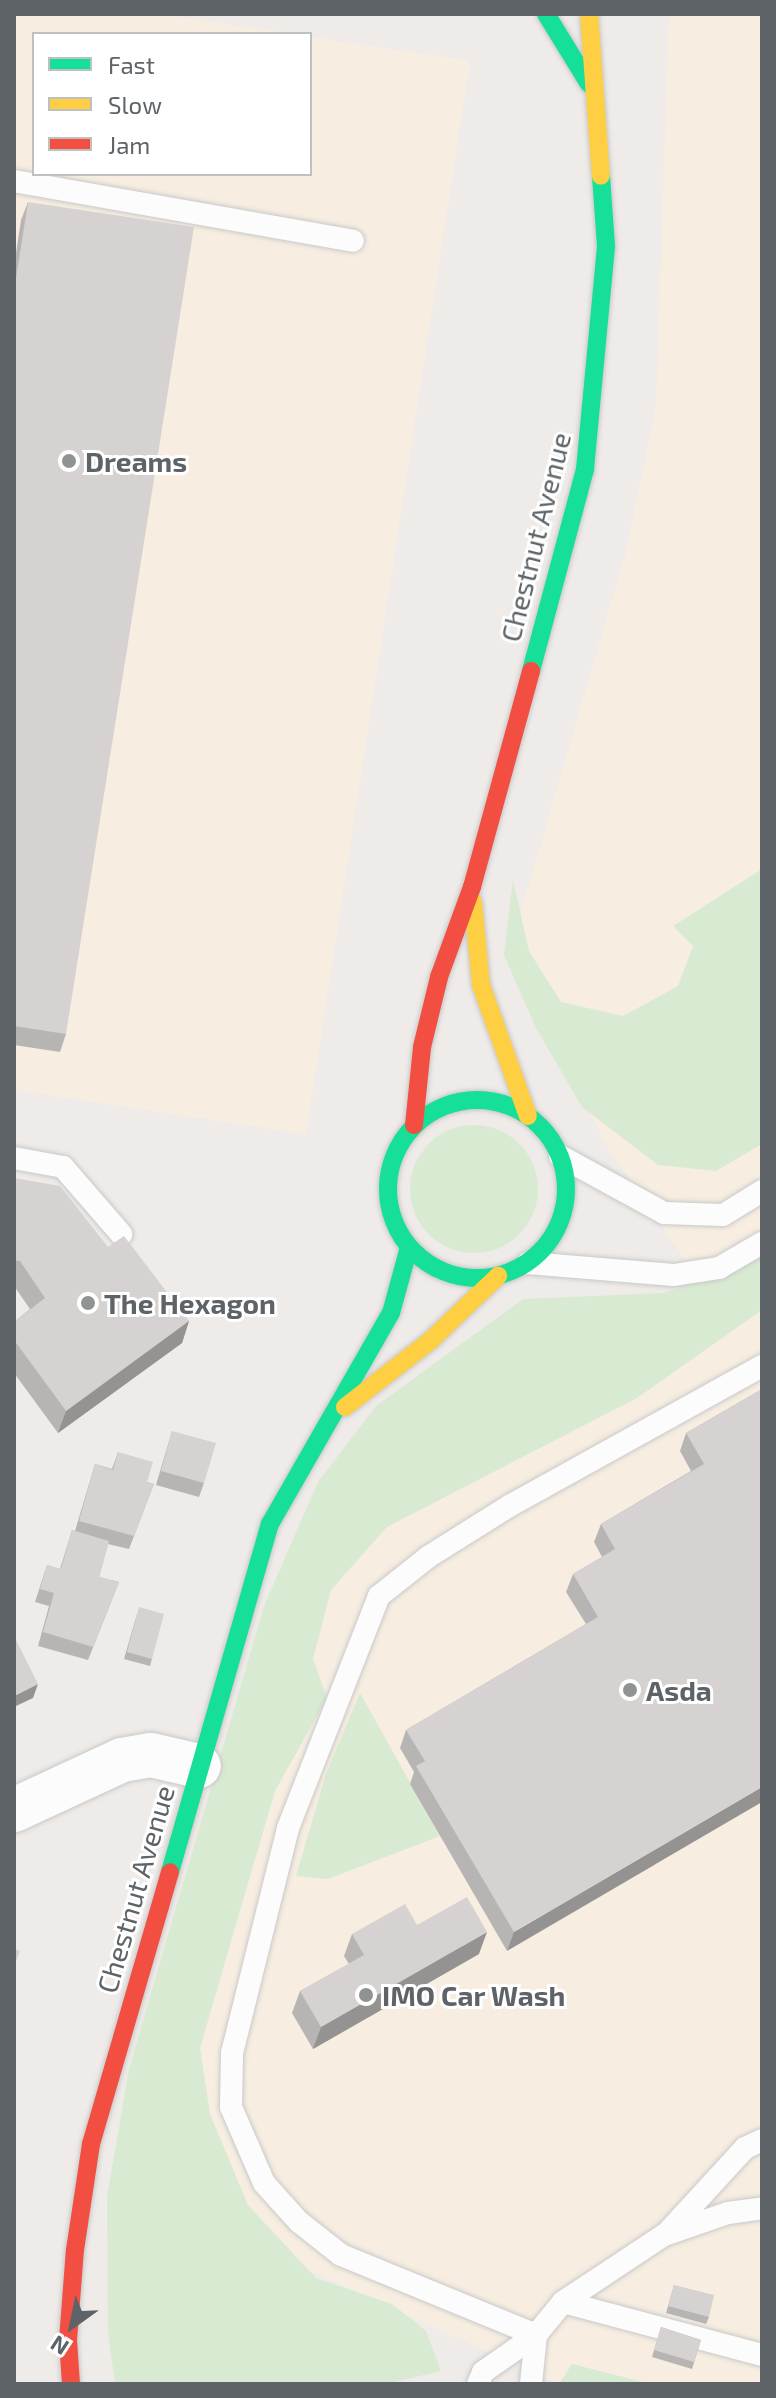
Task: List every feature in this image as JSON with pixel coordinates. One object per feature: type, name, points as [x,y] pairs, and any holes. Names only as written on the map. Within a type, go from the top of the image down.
[{"type":"street","name":"Chestnut Avenue","points":[[546,14],[596,97]]},
{"type":"street","name":"Chestnut Avenue","points":[[414,1125],[432,1005],[472,887],[585,469],[606,246],[589,14]]},
{"type":"street","name":"Chestnut Avenue","points":[[472,887],[481,985],[528,1116]]},
{"type":"street","points":[[470,1100],[500,1103],[528,1116],[560,1156],[566,1186],[563,1216],[549,1242],[528,1263],[498,1276],[450,1274],[409,1247],[394,1225],[388,1199],[389,1172],[414,1125],[439,1108],[470,1100]]},
{"type":"street","name":"Chestnut Avenue","points":[[71,2384],[68,2340],[75,2250],[91,2144],[270,1524],[322,1426],[391,1313],[409,1247]]},
{"type":"street","name":"Chestnut Avenue","points":[[322,1426],[431,1340],[498,1276]]},
{"type":"street","points":[[14,1810],[122,1760],[151,1755],[199,1766]]},
{"type":"lane","points":[[14,181],[353,241]]},
{"type":"lane","points":[[560,1156],[664,1213],[723,1215],[762,1191]]},
{"type":"lane","points":[[14,1158],[63,1167],[121,1234]]},
{"type":"lane","points":[[528,1263],[674,1275],[719,1268],[762,1243]]},
{"type":"lane","points":[[536,2335],[341,2255],[299,2222],[264,2183],[231,2107],[232,2053],[288,1828],[379,1596],[428,1557],[511,1505],[762,1366]]},
{"type":"lane","points":[[478,2384],[483,2372],[536,2335],[563,2302],[664,2235],[745,2148],[762,2140]]},
{"type":"lane","points":[[664,2235],[728,2213],[762,2208]]},
{"type":"lane","points":[[563,2302],[762,2355]]},
{"type":"lane","points":[[531,2384],[536,2335]]},
{"type":"shaded area","points":[[14,14],[161,14],[278,32],[32,32],[32,176],[312,176],[312,37],[470,61],[306,1134],[14,1090]]},
{"type":"shaded area","points":[[669,14],[762,14],[762,1273],[714,1302],[608,1148],[508,957],[626,552],[656,407]]},
{"type":"shaded area","points":[[762,1295],[762,2384],[559,2384],[174,2209],[175,2099],[318,1591],[401,1504]]},
{"type":"green space","points":[[762,869],[762,1144],[716,1171],[658,1165],[582,1107],[536,1028],[504,955],[513,880],[529,951],[561,1002],[623,1016],[678,986],[693,946],[673,926]]},
{"type":"green space","points":[[474,1125],[499,1129],[520,1143],[534,1164],[538,1189],[534,1214],[520,1235],[499,1249],[474,1253],[449,1249],[428,1235],[414,1214],[410,1189],[414,1164],[428,1143],[449,1129]]},
{"type":"green space","points":[[762,1257],[762,1310],[637,1398],[387,1527],[331,1590],[313,1659],[327,1698],[275,1791],[200,2048],[210,2114],[248,2205],[316,2278],[392,2304],[426,2331],[441,2371],[385,2384],[115,2384],[108,2333],[107,2197],[129,2069],[264,1606],[318,1482],[376,1406],[523,1299],[664,1293]]},
{"type":"green space","points":[[360,1693],[440,1836],[328,1879],[296,1876],[326,1774]]},
{"type":"green space","points":[[572,2364],[651,2384],[559,2384]]},
{"type":"building","points":[[28,202],[194,227],[66,1034],[14,1026],[14,291]]},
{"type":"building","name":"The Hexagon","points":[[14,1178],[60,1186],[108,1247],[124,1236],[189,1321],[66,1411],[14,1340],[14,1322],[45,1298],[20,1261],[14,1260]]},
{"type":"building","name":"Asda","points":[[762,1389],[762,1787],[514,1932],[416,1766],[425,1761],[406,1730],[598,1617],[573,1574],[615,1549],[601,1524],[704,1464],[686,1433]]},
{"type":"building","points":[[172,1431],[216,1443],[204,1483],[161,1471]]},
{"type":"building","points":[[118,1452],[153,1462],[147,1482],[154,1484],[134,1536],[79,1521],[95,1464],[113,1470]]},
{"type":"building","points":[[72,1530],[109,1541],[99,1577],[119,1582],[93,1647],[43,1632],[54,1593],[40,1589],[47,1565],[61,1569]]},
{"type":"building","points":[[139,1607],[164,1614],[152,1659],[127,1652]]},
{"type":"building","points":[[14,1636],[38,1684],[14,1696]]},
{"type":"building","name":"IMO Car Wash","points":[[467,1897],[487,1932],[321,2027],[300,1991],[364,1955],[352,1934],[405,1904],[417,1925]]},
{"type":"building","points":[[14,1949],[20,1951],[14,1967]]},
{"type":"building","points":[[674,2285],[714,2295],[709,2317],[668,2306]]},
{"type":"building","points":[[661,2327],[701,2340],[694,2362],[654,2350]]},
{"type":"traffic: fast","points":[[546,14],[589,84]]},
{"type":"traffic: fast","points":[[531,671],[585,469],[606,246],[601,176]]},
{"type":"traffic: fast","points":[[477,1100],[511,1107],[540,1126],[559,1155],[566,1189],[559,1223],[540,1252],[511,1271],[477,1278],[443,1271],[414,1252],[395,1223],[388,1189],[395,1155],[414,1126],[443,1107],[477,1100]]},
{"type":"traffic: fast","points":[[170,1872],[270,1524],[391,1313],[409,1247]]},
{"type":"traffic: slow","points":[[589,14],[601,176]]},
{"type":"traffic: slow","points":[[473,902],[481,985],[528,1116]]},
{"type":"traffic: slow","points":[[345,1407],[431,1340],[498,1276]]},
{"type":"traffic: jam","points":[[414,1125],[422,1047],[439,977],[472,887],[531,671]]},
{"type":"traffic: jam","points":[[71,2384],[68,2340],[75,2250],[91,2144],[170,1872]]},
{"type":"place","name":"Dreams","points":[[69,461]]},
{"type":"place","name":"The Hexagon","points":[[88,1303]]},
{"type":"place","name":"Asda","points":[[630,1690]]},
{"type":"place","name":"IMO Car Wash","points":[[366,1995]]}]
